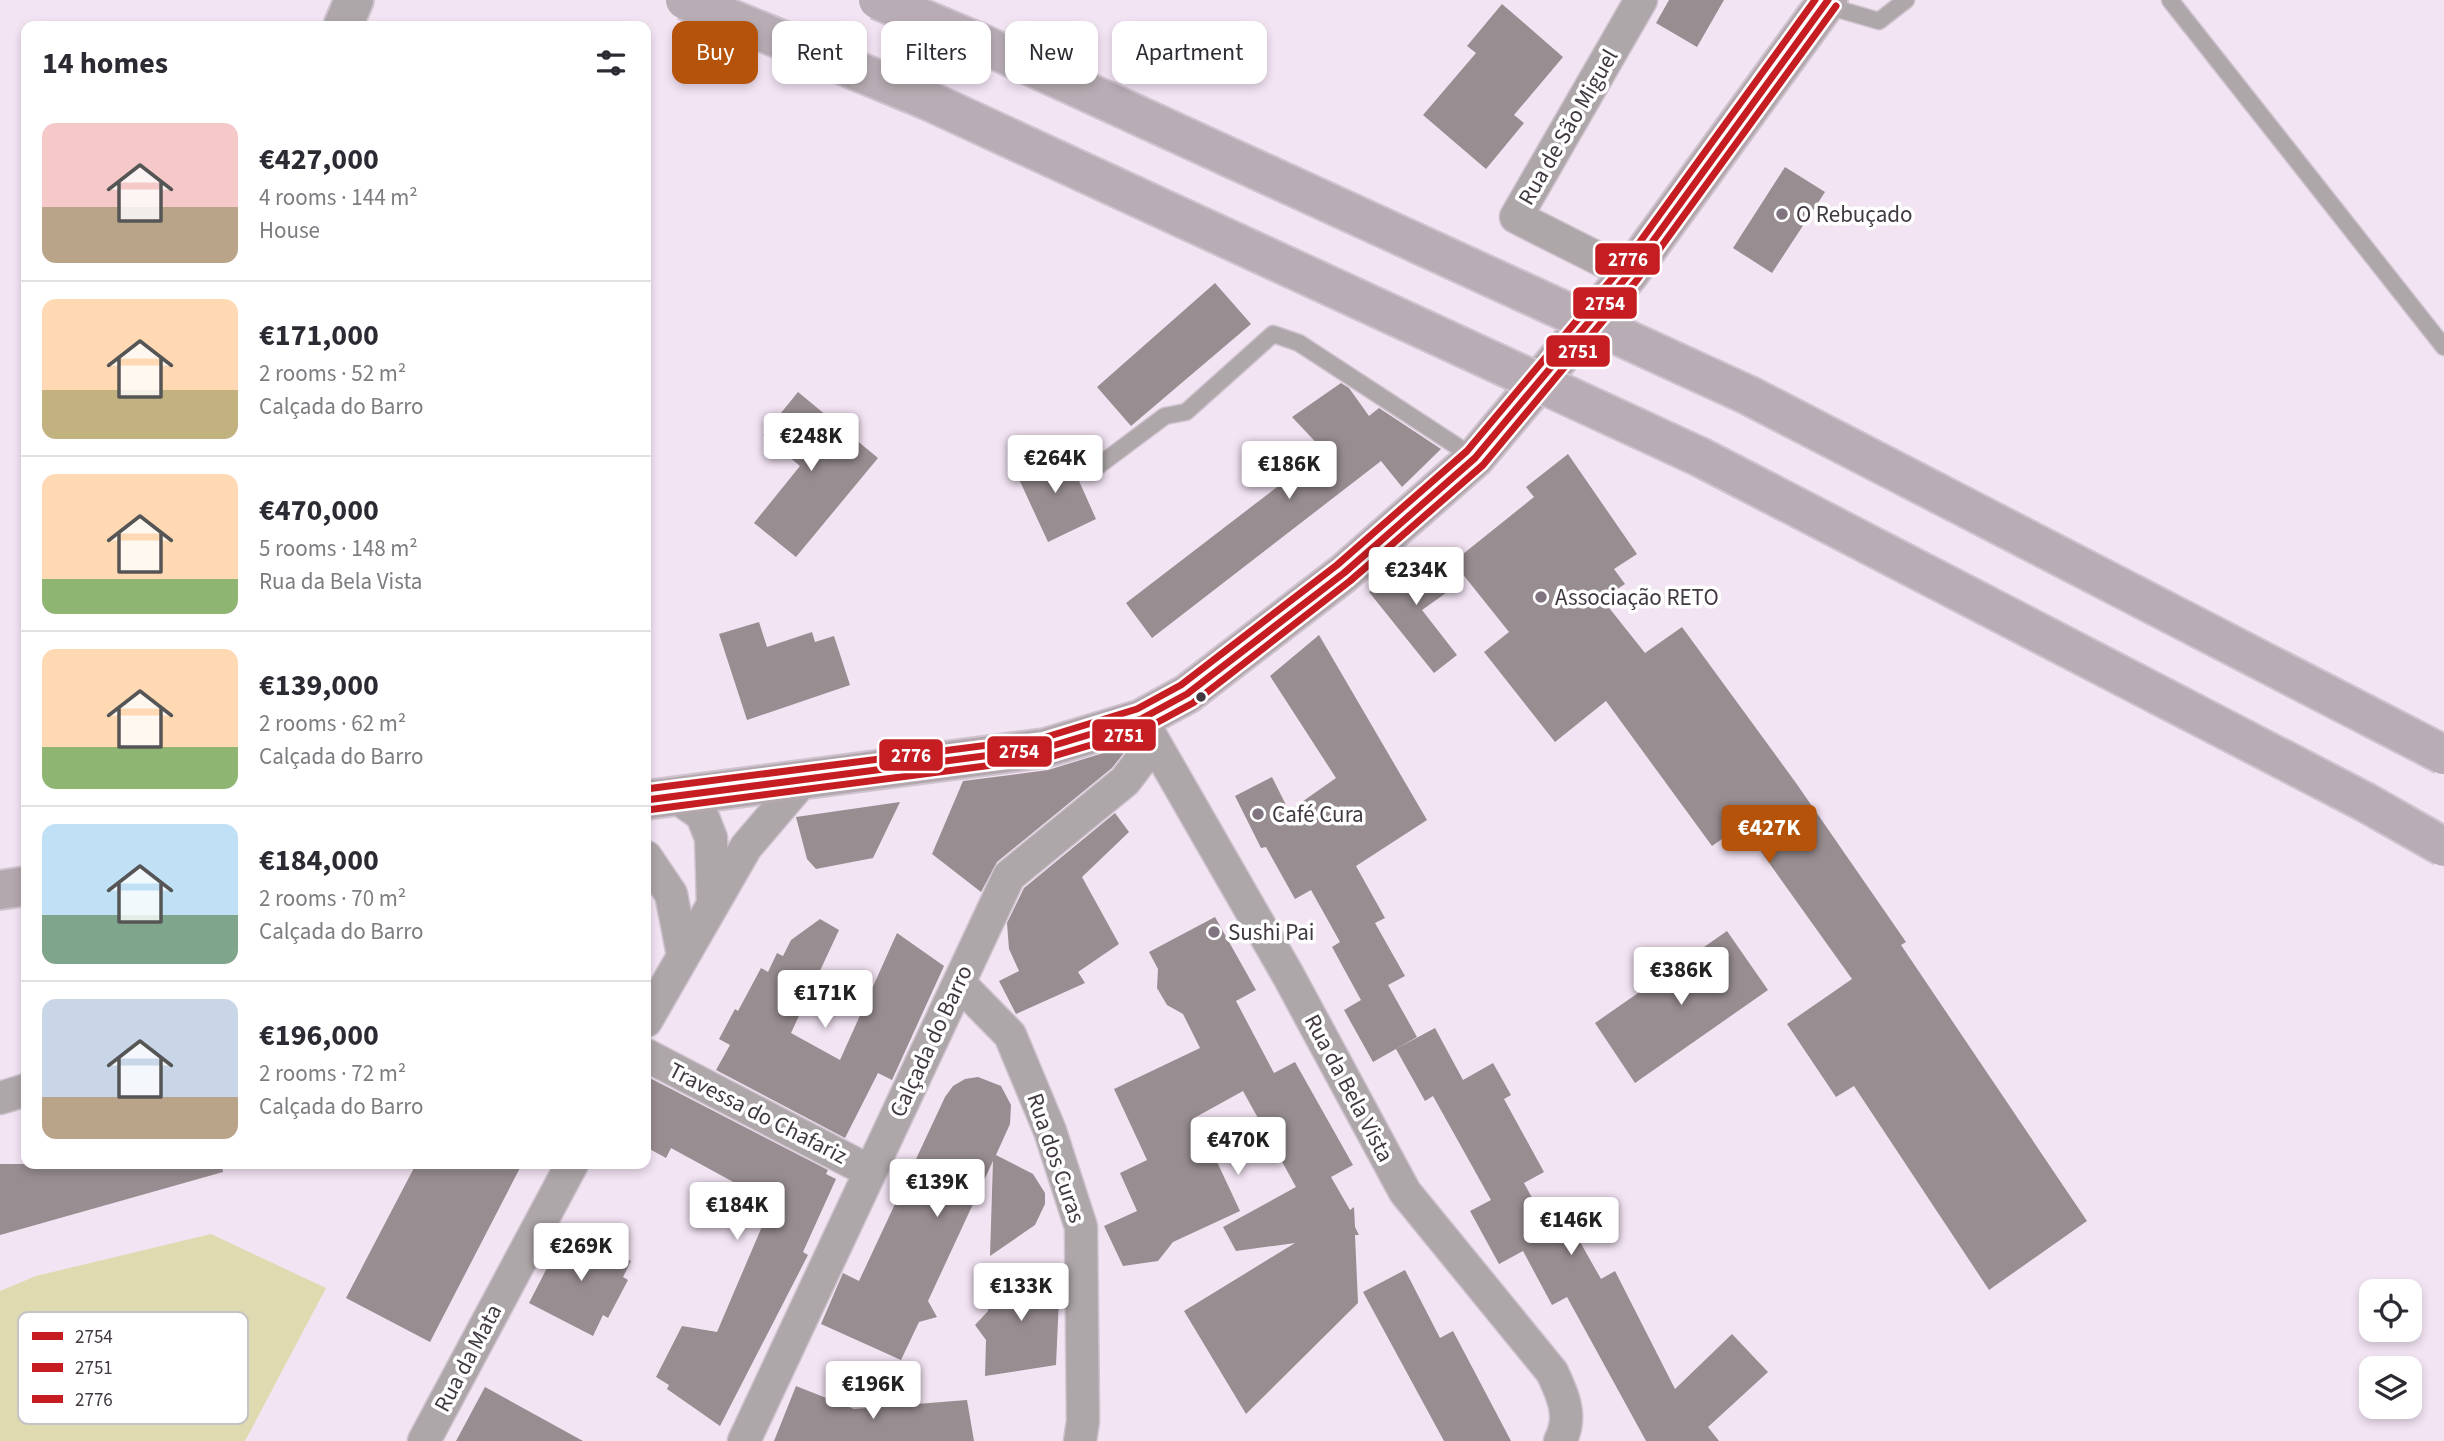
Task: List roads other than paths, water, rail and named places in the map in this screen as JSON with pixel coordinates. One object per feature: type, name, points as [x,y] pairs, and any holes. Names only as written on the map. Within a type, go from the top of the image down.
[{"type":"highway","points":[[685,0],[927,100],[1700,457],[2353,795],[2444,847]]},
{"type":"highway","points":[[878,0],[978,42],[1750,396],[2444,755]]},
{"type":"main road","points":[[661,798],[1045,748],[1141,719],[1187,694],[1344,573],[1475,458],[1566,346],[1629,274],[1826,3]]},
{"type":"main road","points":[[0,890],[21,887]]},
{"type":"street","points":[[345,21],[354,0]]},
{"type":"street","name":"Rua de São Miguel","points":[[1629,274],[1516,217],[1641,0]]},
{"type":"street","name":"Calçada do Barro","points":[[744,1441],[1009,876],[1125,781],[1141,760],[1141,719]]},
{"type":"street","name":"Rua da Bela Vista","points":[[1141,719],[1287,975],[1405,1192],[1552,1372],[1565,1398],[1567,1428],[1560,1441]]},
{"type":"street","points":[[651,1012],[746,848],[804,779]]},
{"type":"street","points":[[661,798],[702,815],[711,838],[713,904]]},
{"type":"street","points":[[651,864],[671,894],[683,955]]},
{"type":"street","name":"Rua dos Curas","points":[[960,984],[1010,1035],[1051,1131],[1081,1227],[1083,1420],[1080,1441]]},
{"type":"street","name":"Travessa do Chafariz","points":[[651,1058],[869,1171]]},
{"type":"street","points":[[0,1098],[21,1092]]},
{"type":"street","name":"Rua da Mata","points":[[424,1441],[569,1169]]},
{"type":"lane","points":[[1826,3],[1879,21],[1906,0]]},
{"type":"lane","points":[[2170,0],[2444,347]]},
{"type":"lane","points":[[1094,469],[1165,416],[1186,412],[1273,334],[1299,343],[1475,458]]},
{"type":"place","name":"O Rebuçado","points":[[1782,214]]},
{"type":"place","name":"Associação RETO","points":[[1541,597]]},
{"type":"place","name":"Café Cura","points":[[1258,814]]},
{"type":"place","name":"Sushi Pai","points":[[1214,932]]}]
